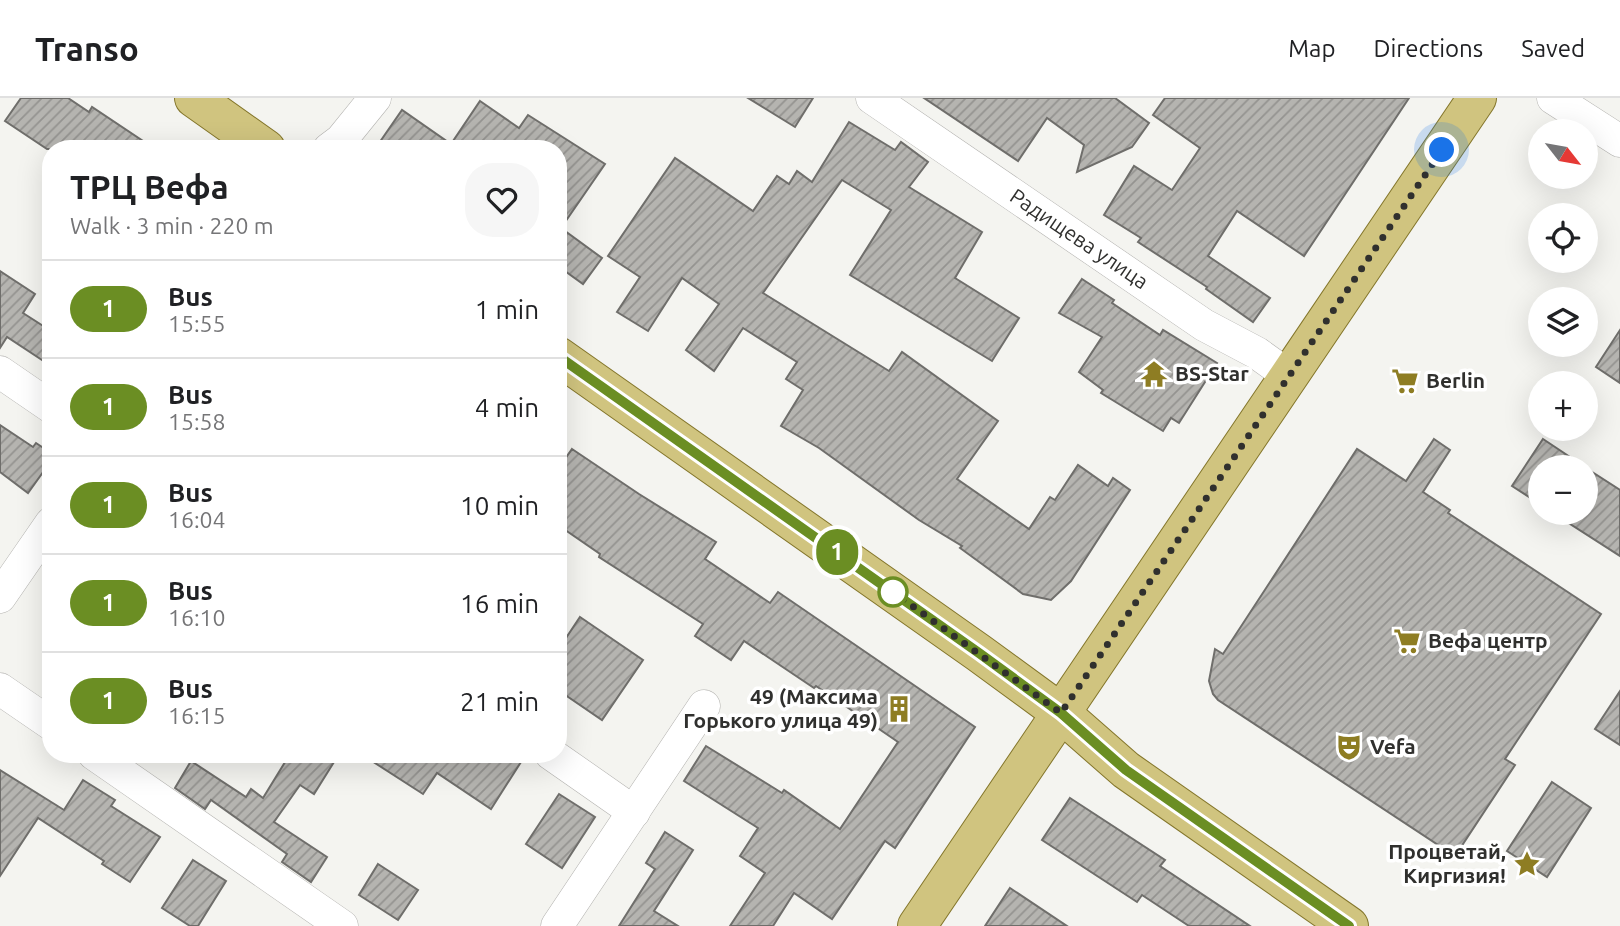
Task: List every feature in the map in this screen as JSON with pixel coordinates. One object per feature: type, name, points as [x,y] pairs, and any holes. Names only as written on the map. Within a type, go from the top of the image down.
[{"type":"main road","points":[[194,98],[252,140]]},
{"type":"main road","points":[[917,926],[1477,98]]},
{"type":"main road","points":[[567,362],[979,653],[1061,713],[1126,770],[1349,926]]},
{"type":"street","points":[[341,140],[375,98]]},
{"type":"street","name":"Радищева улица","points":[[872,98],[1204,325],[1257,353],[1289,376]]},
{"type":"street","points":[[1553,98],[1620,141]]},
{"type":"street","points":[[0,372],[42,401]]},
{"type":"street","points":[[0,597],[42,536]]},
{"type":"street","points":[[0,689],[42,718]]},
{"type":"street","points":[[557,926],[704,706]]},
{"type":"street","points":[[107,763],[342,926]]},
{"type":"street","points":[[564,763],[634,812]]},
{"type":"building","points":[[21,98],[68,98],[89,112],[92,107],[142,140],[42,140],[42,146],[5,121]]},
{"type":"building","points":[[748,98],[813,98],[795,127]]},
{"type":"building","points":[[924,98],[1115,98],[1149,123],[1132,147],[1077,172],[1084,145],[1047,118],[1018,161]]},
{"type":"building","points":[[1165,98],[1409,98],[1304,256],[1237,211],[1208,256],[1270,298],[1253,322],[1206,289],[1207,287],[1138,242],[1141,238],[1104,215],[1134,166],[1172,190],[1200,148],[1153,115]]},
{"type":"building","points":[[480,101],[519,128],[528,115],[605,164],[567,219],[567,140],[454,140]]},
{"type":"building","points":[[402,110],[445,140],[381,140]]},
{"type":"building","points":[[849,122],[895,150],[901,142],[928,162],[909,187],[982,232],[955,278],[1019,318],[992,361],[850,275],[891,210],[842,180],[763,293],[889,371],[902,352],[998,421],[957,479],[1029,529],[1050,497],[1055,500],[1078,465],[1108,486],[1113,478],[1130,490],[1071,581],[1051,600],[1023,594],[960,548],[962,546],[919,520],[819,448],[781,426],[803,390],[786,379],[797,362],[743,328],[714,371],[686,350],[719,304],[682,278],[648,331],[617,312],[640,277],[608,256],[675,158],[753,211],[777,176],[789,184],[797,171],[812,182]]},
{"type":"building","points":[[567,232],[602,258],[583,284],[567,272]]},
{"type":"building","points":[[0,271],[35,294],[23,313],[42,325],[42,360],[7,337],[0,348]]},
{"type":"building","points":[[1082,279],[1160,335],[1163,330],[1217,363],[1179,423],[1171,418],[1163,431],[1101,393],[1103,390],[1079,372],[1102,337],[1059,313]]},
{"type":"building","points":[[1620,330],[1620,383],[1596,367]]},
{"type":"building","points":[[0,425],[33,447],[36,443],[42,447],[42,474],[28,493],[0,472]]},
{"type":"building","name":"Вефа центр","points":[[1434,439],[1450,450],[1423,492],[1450,510],[1448,513],[1601,614],[1505,759],[1515,765],[1455,856],[1218,700],[1209,681],[1215,649],[1223,654],[1357,449],[1406,481]]},
{"type":"building","points":[[1542,441],[1546,441],[1567,455],[1532,455]]},
{"type":"building","points":[[572,449],[716,542],[705,559],[770,603],[778,592],[975,727],[895,848],[885,841],[832,919],[794,893],[773,926],[730,926],[765,873],[740,856],[758,828],[684,781],[706,746],[782,793],[784,790],[840,829],[898,742],[744,641],[731,660],[695,636],[703,624],[599,557],[600,554],[567,531],[567,456]]},
{"type":"building","points":[[1528,462],[1528,496],[1512,486]]},
{"type":"building","points":[[1598,476],[1620,490],[1620,556],[1572,525],[1598,525]]},
{"type":"building","points":[[580,617],[643,660],[602,720],[567,696],[567,636]]},
{"type":"building","points":[[1620,691],[1620,745],[1595,729]]},
{"type":"building","points":[[190,763],[194,763],[246,797],[251,789],[263,798],[284,763],[333,763],[314,794],[300,785],[274,822],[327,857],[311,882],[282,862],[287,854],[211,800],[205,809],[175,788]]},
{"type":"building","points":[[375,763],[520,763],[491,809],[437,773],[423,794]]},
{"type":"building","points":[[0,770],[64,810],[83,780],[115,800],[111,806],[160,837],[130,882],[102,864],[104,861],[38,818],[0,876]]},
{"type":"building","points":[[1552,782],[1591,808],[1547,877],[1507,851]]},
{"type":"building","points":[[559,794],[595,817],[562,868],[526,844]]},
{"type":"building","points":[[1070,798],[1165,860],[1160,866],[1250,926],[1189,926],[1142,895],[1137,902],[1042,840]]},
{"type":"building","points":[[665,832],[693,850],[654,911],[678,926],[619,926],[655,869],[646,863]]},
{"type":"building","points":[[193,860],[226,881],[198,926],[190,926],[162,908]]},
{"type":"building","points":[[378,864],[418,890],[398,920],[359,895]]},
{"type":"building","points":[[1010,888],[1067,926],[985,926]]},
{"type":"bus line","name":"1","points":[[567,362],[979,653],[1061,713],[1126,770],[1349,926]]},
{"type":"place","name":"BS-Star","points":[[1154,374]]},
{"type":"place","name":"Berlin","points":[[1405,381]]},
{"type":"place","name":"Вефа центр","points":[[1407,641]]},
{"type":"place","name":"49 (Максима Горького улица 49)","points":[[899,709]]},
{"type":"place","name":"Vefa","points":[[1349,747]]},
{"type":"place","name":"Процветай, Киргизия!","points":[[1527,864]]},
{"type":"route","points":[[893,592],[1061,713],[1442,150]]}]
